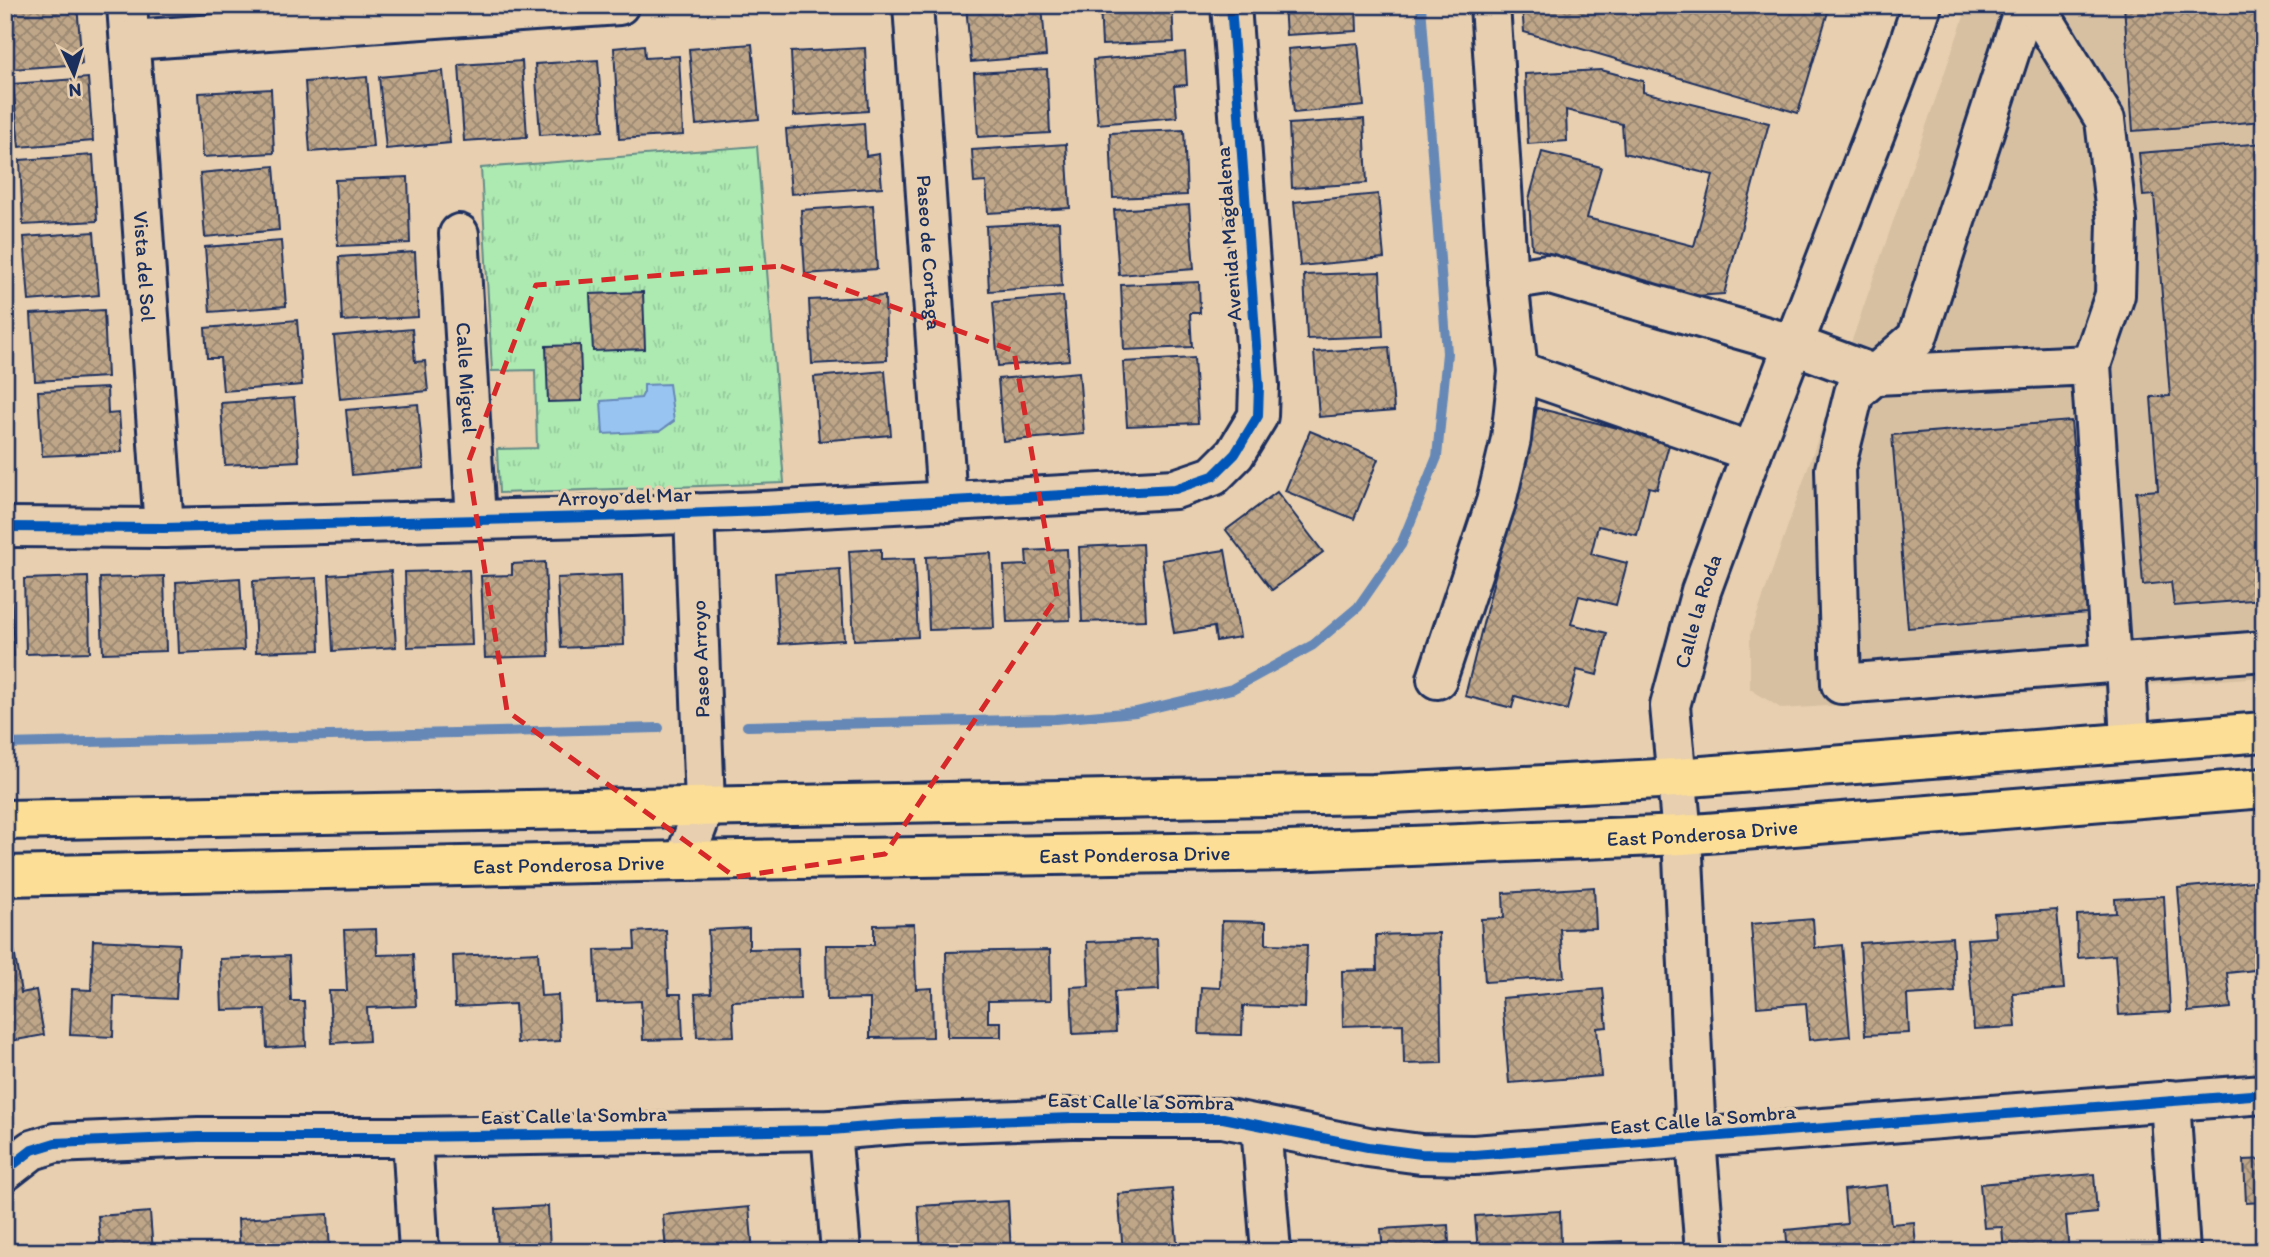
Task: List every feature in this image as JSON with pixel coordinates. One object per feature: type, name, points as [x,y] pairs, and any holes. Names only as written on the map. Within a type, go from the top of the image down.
[{"type":"main road","points":[[5,820],[1373,794],[1677,778],[2264,732]]},
{"type":"main road","name":"East Ponderosa Drive","points":[[5,876],[684,860],[1289,851],[1682,835],[2264,788]]},
{"type":"street","points":[[129,23],[619,5]]},
{"type":"street","name":"Paseo de Cortaga","points":[[913,5],[947,502]]},
{"type":"street","name":"Avenida Magdalena","points":[[1231,5],[1259,386],[1258,416],[1235,454]]},
{"type":"street","points":[[1437,679],[1496,502],[1511,439],[1518,370],[1508,280],[1490,5]]},
{"type":"street","name":"Calle la Roda","points":[[1705,1252],[1696,1139],[1682,835],[1670,706],[1701,591],[1922,5]]},
{"type":"street","points":[[2025,5],[1916,338],[1854,393],[1835,469],[1841,684],[2264,651]]},
{"type":"street","points":[[2035,5],[2105,120],[2117,222],[2115,295],[2091,365],[2118,663],[2130,742]]},
{"type":"street","name":"Vista del Sol","points":[[129,23],[164,528]]},
{"type":"street","name":"Calle Miguel","points":[[459,234],[476,520]]},
{"type":"street","points":[[1508,280],[1547,274],[1795,345],[1876,375],[2091,365]]},
{"type":"street","points":[[1518,370],[1752,452]]},
{"type":"street","name":"Arroyo del Mar","points":[[5,527],[164,528],[694,513],[1175,489],[1213,476],[1235,454]]},
{"type":"street","name":"Paseo Arroyo","points":[[694,513],[705,805]]},
{"type":"street","points":[[684,860],[705,805]]},
{"type":"street","name":"East Calle la Sombra","points":[[5,1171],[32,1150],[55,1143],[198,1136],[412,1137],[831,1130],[905,1124],[1072,1118],[1223,1118],[1368,1147],[1421,1154],[1474,1155],[2264,1094]]},
{"type":"street","points":[[2170,1100],[2180,1252]]},
{"type":"street","points":[[1261,1125],[1271,1252]]},
{"type":"street","points":[[831,1130],[841,1252]]},
{"type":"street","points":[[412,1137],[419,1252]]},
{"type":"highlighted area","points":[[781,266],[1014,351],[1057,597],[885,854],[735,877],[507,711],[468,463],[536,285]]},
{"type":"shaded area","points":[[1968,5],[2264,5],[2264,677],[1782,709],[1750,689],[1750,635]]},
{"type":"green space","points":[[757,146],[784,483],[499,493],[497,449],[537,448],[535,370],[492,371],[481,168]]},
{"type":"water","points":[[669,384],[674,421],[660,431],[603,434],[601,401],[641,398],[644,385]]},
{"type":"building","points":[[77,5],[82,64],[12,69],[7,7]]},
{"type":"building","points":[[966,5],[1042,5],[1046,56],[971,62]]},
{"type":"building","points":[[1100,5],[1172,5],[1174,42],[1102,45]]},
{"type":"building","points":[[1284,5],[1356,5],[1357,31],[1286,35]]},
{"type":"building","points":[[1522,5],[1830,5],[1798,113],[1524,32]]},
{"type":"building","points":[[2124,5],[2264,5],[2264,121],[2133,131]]},
{"type":"building","points":[[1358,43],[1364,106],[1294,113],[1288,49]]},
{"type":"building","points":[[752,44],[759,119],[696,125],[689,49]]},
{"type":"building","points":[[644,45],[645,58],[679,56],[683,135],[619,139],[614,48]]},
{"type":"building","points":[[865,48],[868,111],[794,116],[791,52]]},
{"type":"building","points":[[1185,52],[1187,85],[1174,86],[1177,117],[1098,124],[1093,60]]},
{"type":"building","points":[[598,60],[603,131],[540,135],[535,64]]},
{"type":"building","points":[[522,61],[527,137],[464,141],[459,65]]},
{"type":"building","points":[[1047,69],[1050,133],[978,137],[974,73]]},
{"type":"building","points":[[1601,70],[1643,81],[1643,92],[1769,123],[1724,294],[1695,296],[1532,248],[1529,199],[1542,152],[1601,167],[1587,218],[1694,246],[1713,175],[1624,153],[1622,124],[1566,110],[1567,141],[1528,144],[1525,74]]},
{"type":"building","points":[[443,71],[450,143],[386,149],[379,77]]},
{"type":"building","points":[[367,77],[373,147],[310,152],[305,82]]},
{"type":"building","points":[[88,78],[93,141],[19,147],[13,84]]},
{"type":"building","points":[[271,89],[274,153],[203,157],[199,93]]},
{"type":"building","points":[[1364,119],[1367,183],[1292,188],[1289,124]]},
{"type":"building","points":[[864,123],[866,156],[879,154],[882,187],[791,194],[786,129]]},
{"type":"building","points":[[1184,130],[1187,195],[1113,198],[1110,133]]},
{"type":"building","points":[[2264,143],[2264,599],[2174,606],[2171,582],[2143,585],[2136,492],[2158,490],[2151,397],[2170,396],[2154,195],[2143,196],[2139,153]]},
{"type":"building","points":[[1066,144],[1070,208],[988,213],[986,182],[974,183],[972,150]]},
{"type":"building","points":[[93,155],[97,221],[23,225],[20,160]]},
{"type":"building","points":[[274,166],[279,230],[205,237],[200,173]]},
{"type":"building","points":[[408,177],[410,243],[338,246],[335,180]]},
{"type":"building","points":[[1378,194],[1384,258],[1300,266],[1294,202]]},
{"type":"building","points":[[873,205],[877,269],[805,274],[801,210]]},
{"type":"building","points":[[1189,205],[1194,269],[1119,275],[1114,210]]},
{"type":"building","points":[[1059,222],[1062,286],[989,291],[986,226]]},
{"type":"building","points":[[94,232],[99,295],[29,301],[24,237]]},
{"type":"building","points":[[281,241],[286,306],[210,312],[205,247]]},
{"type":"building","points":[[415,252],[418,317],[342,321],[339,257]]},
{"type":"building","points":[[1380,272],[1383,336],[1307,339],[1304,275]]},
{"type":"building","points":[[1199,282],[1200,313],[1190,313],[1192,347],[1124,350],[1121,285]]},
{"type":"building","points":[[643,292],[645,349],[593,351],[590,294]]},
{"type":"building","points":[[885,296],[887,360],[812,364],[809,300]]},
{"type":"building","points":[[1063,296],[1069,360],[998,366],[993,302]]},
{"type":"building","points":[[104,310],[107,377],[35,381],[31,314]]},
{"type":"building","points":[[297,320],[302,385],[223,391],[220,358],[207,358],[205,328]]},
{"type":"building","points":[[412,329],[415,362],[425,361],[428,391],[340,399],[334,336]]},
{"type":"building","points":[[580,345],[582,401],[548,402],[546,346]]},
{"type":"building","points":[[1389,347],[1394,411],[1319,417],[1314,352]]},
{"type":"building","points":[[1194,358],[1198,423],[1127,426],[1123,362]]},
{"type":"building","points":[[885,371],[891,435],[819,441],[814,377]]},
{"type":"building","points":[[1079,372],[1084,434],[1003,441],[998,379]]},
{"type":"building","points":[[107,388],[108,414],[119,413],[122,452],[42,456],[38,391]]},
{"type":"building","points":[[294,398],[299,461],[225,465],[221,403]]},
{"type":"building","points":[[418,404],[424,468],[352,475],[346,410]]},
{"type":"building","points":[[1537,408],[1670,441],[1657,489],[1649,487],[1637,535],[1598,526],[1591,554],[1627,563],[1616,605],[1579,596],[1571,624],[1607,633],[1597,675],[1577,670],[1567,710],[1515,696],[1512,708],[1465,696]]},
{"type":"building","points":[[2071,421],[2087,613],[1908,628],[1892,435]]},
{"type":"building","points":[[1310,431],[1378,459],[1354,519],[1285,491]]},
{"type":"building","points":[[1277,492],[1323,552],[1272,590],[1226,530]]},
{"type":"building","points":[[1142,544],[1146,620],[1082,622],[1079,547]]},
{"type":"building","points":[[881,549],[881,560],[914,559],[918,637],[854,640],[849,551]]},
{"type":"building","points":[[1067,549],[1070,620],[1007,622],[1004,566],[1027,565],[1026,551]]},
{"type":"building","points":[[1225,550],[1240,637],[1216,641],[1214,627],[1174,633],[1162,560]]},
{"type":"building","points":[[991,553],[994,628],[929,630],[926,557]]},
{"type":"building","points":[[545,562],[549,656],[485,658],[481,576],[512,575],[512,564]]},
{"type":"building","points":[[840,569],[844,640],[779,644],[775,573]]},
{"type":"building","points":[[469,570],[472,645],[407,647],[405,572]]},
{"type":"building","points":[[391,571],[396,647],[333,651],[329,575]]},
{"type":"building","points":[[622,575],[624,645],[561,648],[557,578]]},
{"type":"building","points":[[164,576],[166,651],[103,653],[100,578]]},
{"type":"building","points":[[88,577],[90,652],[26,654],[24,579]]},
{"type":"building","points":[[240,578],[244,650],[179,653],[176,582]]},
{"type":"building","points":[[317,578],[320,650],[256,652],[253,581]]},
{"type":"building","points":[[5,585],[11,585],[14,656],[5,656]]},
{"type":"building","points":[[2264,880],[2264,969],[2227,973],[2231,1008],[2188,1012],[2178,888]]},
{"type":"building","points":[[1594,887],[1596,928],[1560,929],[1564,977],[1485,982],[1481,919],[1504,918],[1503,893]]},
{"type":"building","points":[[2164,896],[2170,1012],[2119,1015],[2115,955],[2078,958],[2077,915],[2116,913],[2115,899]]},
{"type":"building","points":[[2057,910],[2064,989],[2013,993],[2016,1027],[1974,1029],[1967,939],[1996,937],[1994,914]]},
{"type":"building","points":[[1813,919],[1815,948],[1842,945],[1850,1036],[1809,1040],[1806,1003],[1757,1007],[1751,924]]},
{"type":"building","points":[[1222,921],[1266,922],[1266,944],[1307,945],[1305,1008],[1243,1006],[1242,1035],[1199,1034],[1201,987],[1220,988]]},
{"type":"building","points":[[914,924],[916,989],[932,988],[933,1037],[870,1038],[870,999],[827,1000],[826,945],[874,945],[874,925]]},
{"type":"building","points":[[749,928],[749,949],[798,948],[800,999],[732,1001],[734,1036],[697,1037],[695,994],[711,993],[708,930]]},
{"type":"building","points":[[376,929],[377,955],[413,954],[416,1006],[367,1008],[369,1041],[332,1043],[329,991],[347,991],[344,930]]},
{"type":"building","points":[[666,930],[669,994],[681,994],[683,1039],[643,1040],[641,1001],[597,1003],[595,950],[635,949],[634,932]]},
{"type":"building","points":[[1439,933],[1442,1063],[1404,1064],[1403,1024],[1343,1026],[1342,971],[1377,970],[1376,935]]},
{"type":"building","points":[[1952,937],[1955,992],[1907,995],[1909,1033],[1865,1035],[1860,943]]},
{"type":"building","points":[[1157,939],[1159,990],[1114,992],[1116,1032],[1073,1034],[1071,987],[1089,986],[1087,942]]},
{"type":"building","points":[[93,940],[179,944],[176,999],[114,996],[113,1037],[70,1035],[72,989],[91,990]]},
{"type":"building","points":[[14,950],[21,993],[36,990],[44,1035],[5,1042],[5,952]]},
{"type":"building","points":[[1050,950],[1051,1000],[988,1001],[988,1022],[1001,1022],[1001,1037],[947,1037],[946,952]]},
{"type":"building","points":[[538,952],[541,996],[558,995],[560,1041],[517,1043],[515,1004],[455,1007],[453,956]]},
{"type":"building","points":[[289,956],[291,1001],[304,1001],[306,1046],[267,1048],[265,1009],[222,1010],[220,959]]},
{"type":"building","points":[[1603,989],[1607,1027],[1597,1028],[1601,1076],[1509,1083],[1502,998]]},
{"type":"building","points":[[2264,1159],[2264,1202],[2246,1203],[2244,1160]]},
{"type":"building","points":[[2094,1174],[2097,1213],[2066,1216],[2069,1252],[2004,1252],[2002,1227],[1984,1228],[1980,1184]]},
{"type":"building","points":[[1887,1185],[1891,1224],[1914,1222],[1916,1247],[1885,1252],[1788,1252],[1786,1230],[1847,1224],[1844,1190]]},
{"type":"building","points":[[1172,1189],[1178,1252],[1123,1252],[1118,1194]]},
{"type":"building","points":[[1008,1201],[1011,1252],[921,1252],[918,1206]]},
{"type":"building","points":[[548,1206],[550,1252],[498,1252],[496,1209]]},
{"type":"building","points":[[749,1207],[753,1252],[666,1252],[663,1215]]},
{"type":"building","points":[[1560,1211],[1561,1244],[1622,1241],[1622,1252],[1478,1252],[1475,1216]]},
{"type":"building","points":[[150,1212],[153,1252],[101,1252],[98,1216]]},
{"type":"building","points":[[328,1214],[330,1252],[240,1252],[238,1219]]},
{"type":"building","points":[[1448,1225],[1449,1242],[1433,1244],[1434,1252],[1383,1252],[1381,1229]]},
{"type":"waterway","points":[[747,726],[1055,719],[1136,712],[1232,689],[1313,645],[1358,607],[1401,545],[1437,457],[1447,353],[1421,5]]},
{"type":"waterway","points":[[5,744],[659,728]]},
{"type":"cycle path","points":[[5,527],[164,528],[763,511],[1175,489],[1213,476],[1235,454],[1258,416],[1259,386],[1231,5]]},
{"type":"cycle path","points":[[5,1171],[32,1150],[55,1143],[198,1137],[412,1137],[831,1130],[905,1124],[1072,1118],[1223,1118],[1368,1147],[1421,1154],[1474,1155],[2264,1094]]}]
